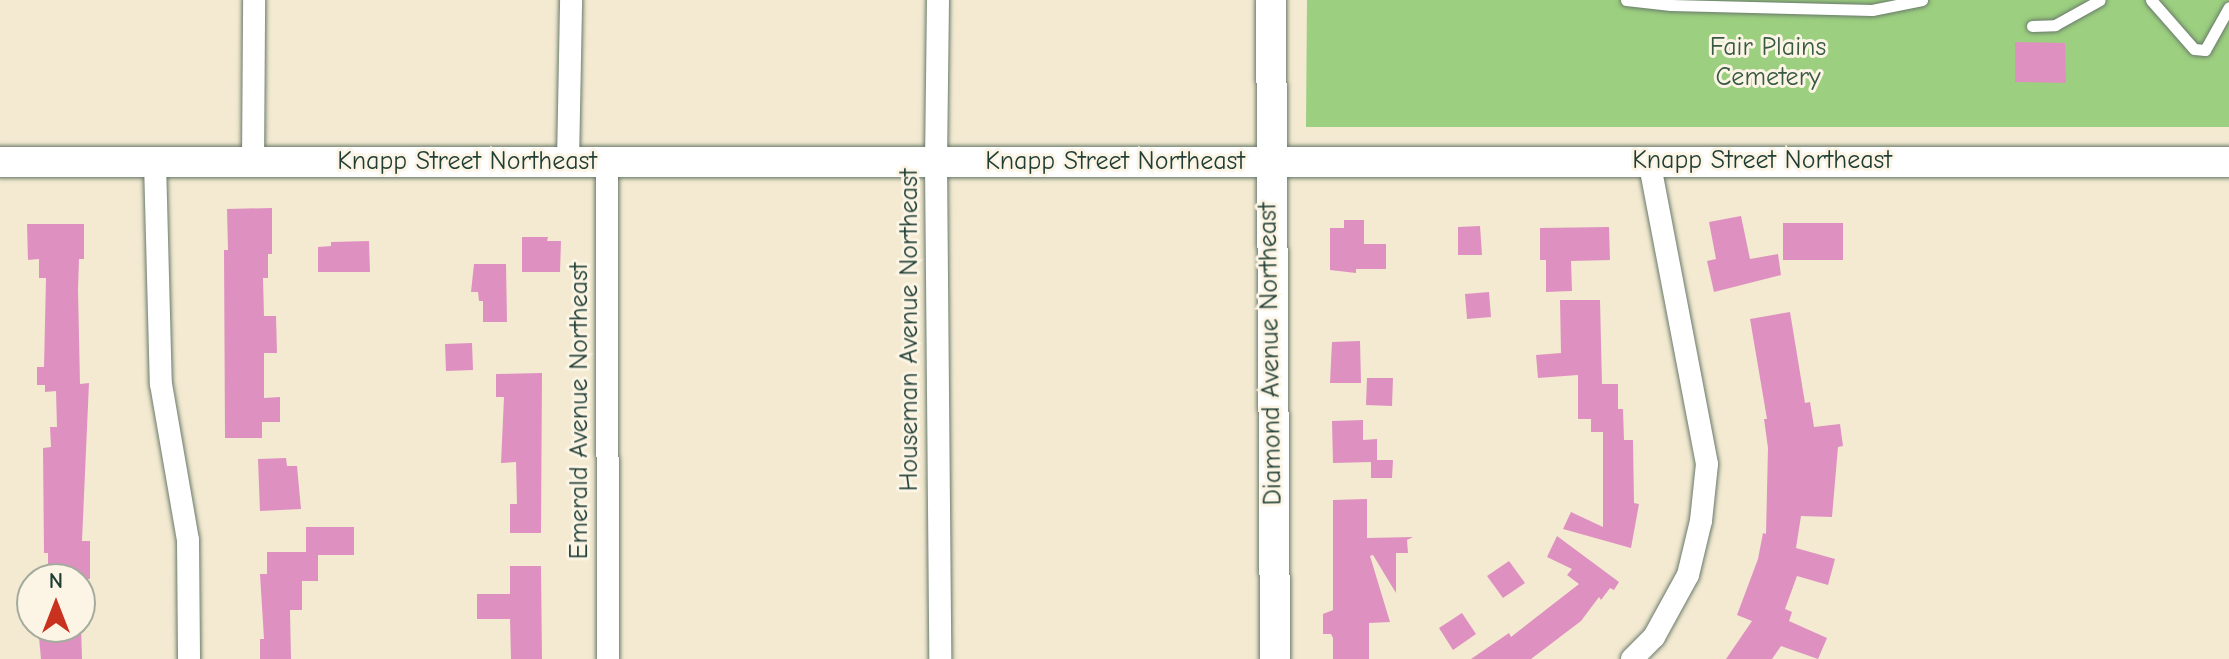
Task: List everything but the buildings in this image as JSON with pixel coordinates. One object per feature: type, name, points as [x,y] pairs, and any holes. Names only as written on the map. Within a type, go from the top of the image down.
[{"type":"main road","name":"Diamond Avenue Northeast","points":[[1271,0],[1275,659]]},
{"type":"main road","name":"Knapp Street Northeast","points":[[0,162],[2229,162]]},
{"type":"street","points":[[253,163],[254,0]]},
{"type":"street","points":[[568,162],[571,0]]},
{"type":"street","name":"Houseman Avenue Northeast","points":[[938,0],[936,163],[940,659]]},
{"type":"street","points":[[1632,659],[1654,637],[1688,575],[1701,521],[1707,464],[1649,161]]},
{"type":"street","points":[[155,162],[161,384],[188,540],[189,659]]},
{"type":"street","name":"Emerald Avenue Northeast","points":[[607,162],[608,659]]},
{"type":"lane","points":[[1626,0],[1702,7],[1872,10],[1922,0]]},
{"type":"lane","points":[[2032,26],[2055,25],[2100,0]]},
{"type":"lane","points":[[2151,0],[2194,49],[2205,50],[2229,7]]},
{"type":"green space","name":"Fair Plains Cemetery","points":[[1307,0],[2229,0],[2229,127],[1306,127]]}]
